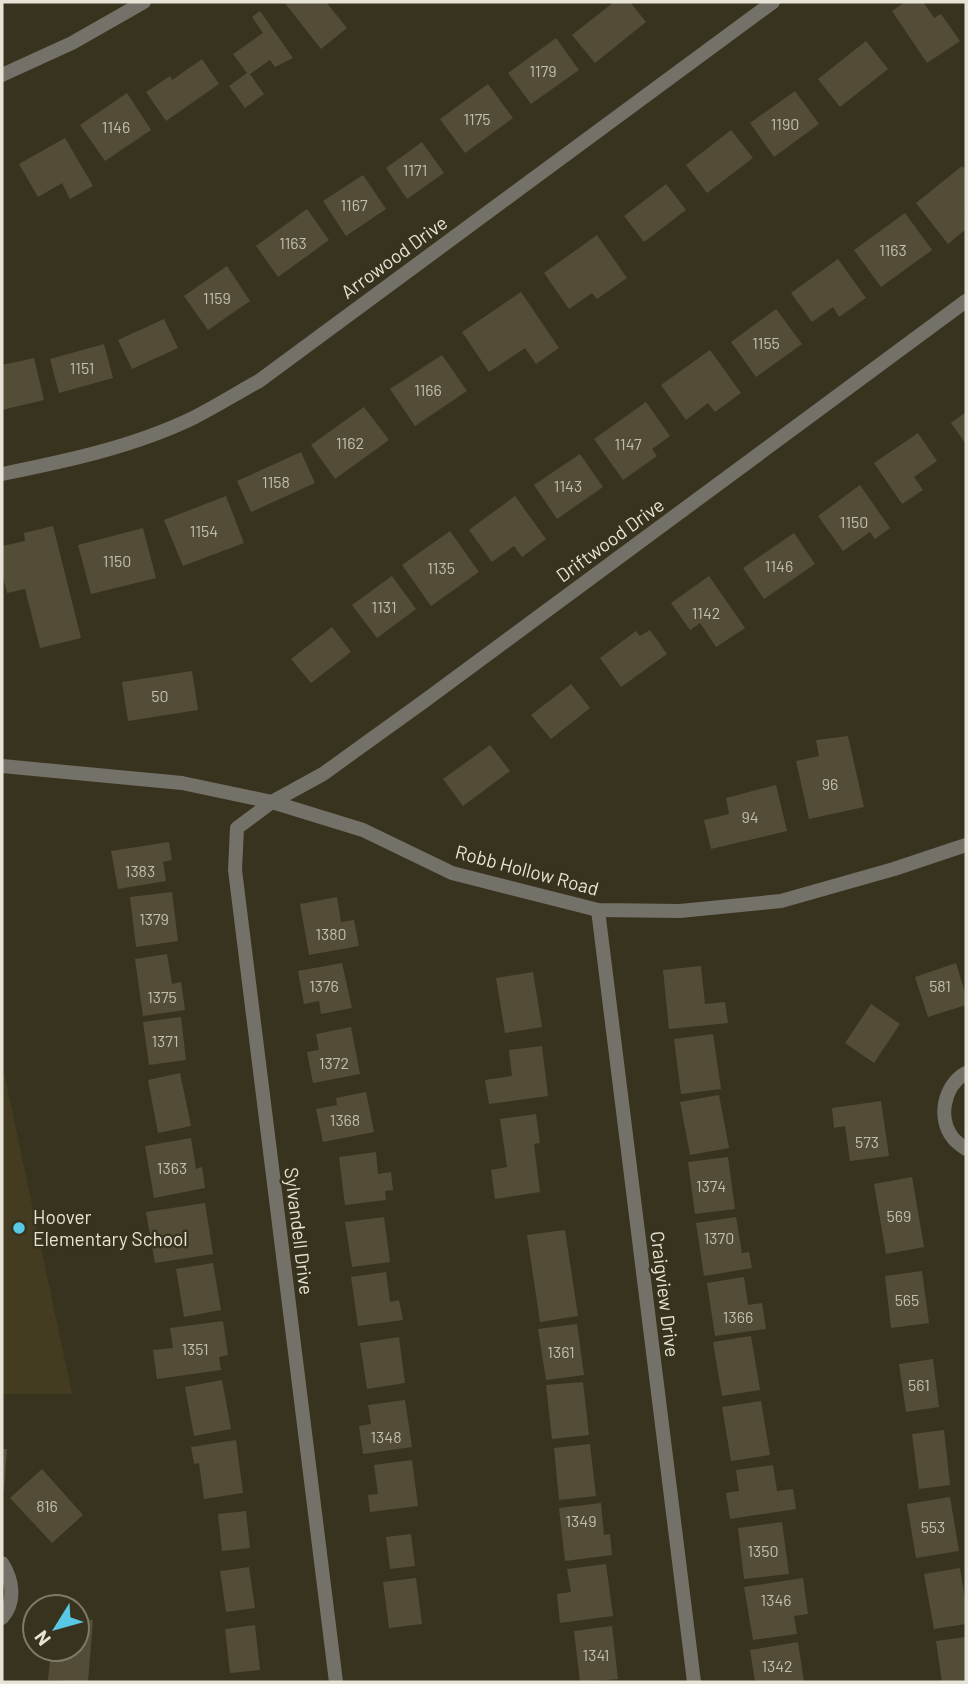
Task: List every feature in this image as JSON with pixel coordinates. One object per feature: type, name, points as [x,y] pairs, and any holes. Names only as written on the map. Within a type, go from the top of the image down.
[{"type":"street","points":[[2,75],[72,43],[144,2]]},
{"type":"street","name":"Arrowood Drive","points":[[2,474],[67,460],[138,440],[192,418],[259,381],[773,2]]},
{"type":"street","name":"Driftwood Drive","points":[[272,802],[323,774],[424,702],[966,301]]},
{"type":"street","name":"Robb Hollow Road","points":[[2,766],[182,783],[272,802],[363,830],[452,873],[598,910],[680,911],[781,901],[894,870],[966,845]]},
{"type":"street","name":"Sylvandell Drive","points":[[272,802],[237,828],[235,870],[336,1682]]},
{"type":"street","name":"Craigview Drive","points":[[598,910],[694,1682]]},
{"type":"street","points":[[966,1073],[959,1077],[947,1094],[944,1116],[952,1137],[966,1149]]},
{"type":"street","points":[[2,1563],[12,1586],[11,1600],[2,1618]]},
{"type":"shaded area","name":"Hoover Elementary School","points":[[2,1063],[72,1394],[2,1394]]},
{"type":"building","points":[[284,2],[326,2],[347,28],[321,49]]},
{"type":"building","points":[[614,2],[630,2],[646,22],[595,63],[572,35]]},
{"type":"building","points":[[905,2],[923,2],[934,18],[941,14],[960,41],[927,63],[892,11]]},
{"type":"building","points":[[260,11],[293,58],[275,67],[270,60],[250,74],[264,94],[245,108],[229,86],[247,73],[233,54],[263,33],[252,17]]},
{"type":"building","points":[[556,38],[579,70],[531,104],[508,73]]},
{"type":"building","points":[[866,41],[888,69],[840,107],[818,79]]},
{"type":"building","points":[[202,59],[219,84],[166,121],[146,92],[170,76],[172,80]]},
{"type":"building","points":[[488,84],[513,118],[465,153],[440,119]]},
{"type":"building","points":[[795,91],[819,124],[774,157],[750,123]]},
{"type":"building","points":[[127,93],[151,130],[105,161],[80,125]]},
{"type":"building","points":[[731,130],[753,158],[707,193],[686,165]]},
{"type":"building","points":[[65,138],[93,186],[70,199],[62,183],[38,197],[19,164]]},
{"type":"building","points":[[422,142],[444,173],[407,199],[386,168]]},
{"type":"building","points":[[962,166],[966,171],[966,229],[948,244],[916,203]]},
{"type":"building","points":[[363,175],[386,209],[346,236],[323,201]]},
{"type":"building","points":[[666,184],[686,210],[644,242],[624,216]]},
{"type":"building","points":[[307,209],[329,240],[278,277],[256,246]]},
{"type":"building","points":[[905,213],[932,250],[881,287],[854,250]]},
{"type":"building","points":[[597,235],[627,278],[597,299],[592,293],[569,309],[544,273]]},
{"type":"building","points":[[838,259],[866,298],[839,317],[833,307],[812,322],[791,293]]},
{"type":"building","points":[[227,266],[250,301],[208,330],[184,296]]},
{"type":"building","points":[[521,292],[559,348],[536,364],[525,348],[489,372],[462,332]]},
{"type":"building","points":[[776,309],[802,344],[756,377],[731,342]]},
{"type":"building","points":[[164,319],[178,348],[132,369],[118,340]]},
{"type":"building","points":[[104,344],[113,378],[59,393],[50,359]]},
{"type":"building","points":[[710,350],[741,393],[715,412],[708,403],[686,420],[661,385]]},
{"type":"building","points":[[442,355],[467,391],[415,426],[390,389]]},
{"type":"building","points":[[34,358],[44,400],[2,410],[2,365]]},
{"type":"building","points":[[646,402],[670,436],[652,449],[657,456],[623,480],[594,439]]},
{"type":"building","points":[[364,407],[389,440],[335,479],[311,445]]},
{"type":"building","points":[[966,412],[966,444],[951,423]]},
{"type":"building","points":[[918,433],[937,461],[914,477],[923,490],[902,504],[874,463]]},
{"type":"building","points":[[301,452],[315,483],[251,512],[237,481]]},
{"type":"building","points":[[580,454],[603,487],[557,519],[534,485]]},
{"type":"building","points":[[860,485],[890,528],[875,539],[870,532],[843,551],[818,516]]},
{"type":"building","points":[[226,496],[244,543],[183,566],[164,520]]},
{"type":"building","points":[[515,496],[546,539],[522,557],[514,546],[492,562],[469,530]]},
{"type":"building","points":[[53,526],[81,638],[40,648],[25,589],[7,593],[2,573],[2,546],[25,541],[24,533]]},
{"type":"building","points":[[143,528],[156,578],[91,594],[78,545]]},
{"type":"building","points":[[450,531],[479,572],[431,606],[402,565]]},
{"type":"building","points":[[794,533],[815,564],[764,599],[743,568]]},
{"type":"building","points":[[392,576],[416,609],[377,638],[352,605]]},
{"type":"building","points":[[709,576],[745,628],[716,647],[700,623],[690,630],[671,603]]},
{"type":"building","points":[[332,627],[351,652],[311,683],[291,659]]},
{"type":"building","points":[[650,630],[667,654],[621,687],[600,658],[636,631],[640,636]]},
{"type":"building","points":[[192,671],[198,710],[128,721],[122,682]]},
{"type":"building","points":[[571,684],[590,708],[551,739],[531,715]]},
{"type":"building","points":[[848,736],[864,807],[809,819],[796,761],[819,756],[816,740]]},
{"type":"building","points":[[490,745],[510,771],[463,806],[443,779]]},
{"type":"building","points":[[776,785],[787,831],[711,849],[704,820],[729,814],[726,798]]},
{"type":"building","points":[[169,842],[172,860],[163,862],[166,881],[118,889],[111,851]]},
{"type":"building","points":[[172,892],[178,941],[136,947],[130,897]]},
{"type":"building","points":[[337,897],[341,922],[354,920],[359,946],[309,955],[300,904]]},
{"type":"building","points":[[167,954],[172,984],[181,982],[185,1010],[143,1016],[135,959]]},
{"type":"building","points":[[342,963],[352,1008],[321,1014],[319,1001],[304,1004],[298,971]]},
{"type":"building","points":[[956,963],[966,1005],[928,1017],[915,977]]},
{"type":"building","points":[[701,966],[705,1004],[725,1002],[728,1023],[669,1029],[663,970]]},
{"type":"building","points":[[533,972],[542,1027],[505,1033],[496,978]]},
{"type":"building","points":[[871,1004],[900,1024],[874,1063],[845,1043]]},
{"type":"building","points":[[181,1017],[186,1060],[149,1065],[143,1022]]},
{"type":"building","points":[[351,1027],[360,1074],[313,1083],[307,1052],[319,1050],[316,1034]]},
{"type":"building","points":[[713,1034],[721,1089],[681,1094],[674,1039]]},
{"type":"building","points":[[542,1046],[548,1096],[489,1104],[485,1080],[512,1076],[509,1050]]},
{"type":"building","points":[[180,1073],[191,1126],[158,1133],[148,1080]]},
{"type":"building","points":[[366,1092],[374,1132],[323,1142],[316,1109],[337,1105],[336,1098]]},
{"type":"building","points":[[719,1095],[729,1148],[690,1155],[680,1102]]},
{"type":"building","points":[[881,1101],[889,1156],[850,1161],[845,1126],[834,1128],[832,1108]]},
{"type":"building","points":[[536,1114],[540,1143],[534,1144],[540,1192],[495,1199],[491,1170],[507,1167],[500,1119]]},
{"type":"building","points":[[191,1138],[196,1169],[202,1167],[205,1188],[154,1198],[145,1146]]},
{"type":"building","points":[[376,1152],[378,1174],[391,1172],[393,1190],[385,1191],[386,1200],[345,1205],[339,1157]]},
{"type":"building","points":[[728,1157],[735,1209],[695,1214],[688,1162]]},
{"type":"building","points":[[912,1177],[924,1247],[886,1254],[874,1184]]},
{"type":"building","points":[[205,1203],[213,1254],[155,1263],[146,1212]]},
{"type":"building","points":[[384,1217],[390,1262],[352,1267],[345,1222]]},
{"type":"building","points":[[736,1217],[742,1253],[749,1252],[752,1268],[704,1276],[696,1223]]},
{"type":"building","points":[[565,1230],[578,1316],[540,1322],[527,1235]]},
{"type":"building","points":[[213,1263],[221,1310],[184,1317],[176,1269]]},
{"type":"building","points":[[922,1271],[929,1323],[891,1328],[885,1276]]},
{"type":"building","points":[[386,1272],[390,1302],[399,1300],[403,1320],[358,1326],[351,1277]]},
{"type":"building","points":[[744,1277],[748,1305],[762,1303],[766,1329],[715,1336],[707,1283]]},
{"type":"building","points":[[223,1321],[228,1355],[219,1357],[221,1370],[157,1379],[153,1350],[173,1348],[170,1328]]},
{"type":"building","points":[[577,1324],[584,1375],[546,1380],[538,1329]]},
{"type":"building","points":[[751,1336],[760,1390],[722,1396],[713,1342]]},
{"type":"building","points":[[399,1337],[405,1383],[367,1389],[360,1343]]},
{"type":"building","points":[[933,1359],[939,1407],[906,1412],[899,1364]]},
{"type":"building","points":[[222,1380],[231,1429],[194,1436],[185,1387]]},
{"type":"building","points":[[583,1382],[589,1435],[552,1439],[546,1385]]},
{"type":"building","points":[[405,1400],[412,1447],[363,1454],[359,1426],[371,1424],[368,1405]]},
{"type":"building","points":[[761,1401],[770,1455],[731,1461],[722,1407]]},
{"type":"building","points":[[944,1430],[950,1485],[919,1489],[912,1434]]},
{"type":"building","points":[[236,1440],[243,1493],[204,1499],[199,1463],[194,1464],[191,1447]]},
{"type":"building","points":[[590,1444],[596,1496],[559,1500],[554,1448]]},
{"type":"building","points":[[2,1449],[7,1449],[4,1490],[2,1490]]},
{"type":"building","points":[[412,1460],[418,1506],[370,1512],[368,1495],[378,1494],[374,1465]]},
{"type":"building","points":[[773,1465],[777,1491],[793,1489],[796,1509],[730,1519],[726,1493],[739,1491],[736,1470]]},
{"type":"building","points":[[42,1469],[83,1515],[52,1543],[10,1498]]},
{"type":"building","points":[[950,1497],[959,1551],[916,1558],[907,1504]]},
{"type":"building","points":[[601,1503],[604,1535],[610,1534],[612,1555],[565,1561],[559,1508]]},
{"type":"building","points":[[246,1511],[250,1548],[222,1551],[218,1514]]},
{"type":"building","points":[[782,1522],[789,1574],[744,1579],[738,1528]]},
{"type":"building","points":[[411,1534],[415,1566],[390,1569],[386,1537]]},
{"type":"building","points":[[606,1564],[613,1616],[560,1623],[557,1594],[571,1592],[567,1569]]},
{"type":"building","points":[[249,1567],[255,1608],[226,1612],[220,1571]]},
{"type":"building","points":[[960,1568],[966,1624],[934,1629],[924,1574]]},
{"type":"building","points":[[416,1578],[422,1624],[389,1628],[383,1582]]},
{"type":"building","points":[[803,1578],[808,1614],[794,1616],[797,1634],[753,1640],[744,1587]]},
{"type":"building","points":[[255,1625],[260,1670],[230,1673],[225,1629]]},
{"type":"building","points":[[612,1626],[618,1679],[580,1682],[574,1631]]},
{"type":"building","points":[[966,1637],[966,1682],[942,1682],[936,1641]]},
{"type":"building","points":[[798,1642],[804,1682],[755,1682],[750,1650]]},
{"type":"building","points":[[50,1663],[90,1663],[88,1682],[48,1680]]},
{"type":"place","name":"Hoover Elementary School","points":[[19,1228]]}]
